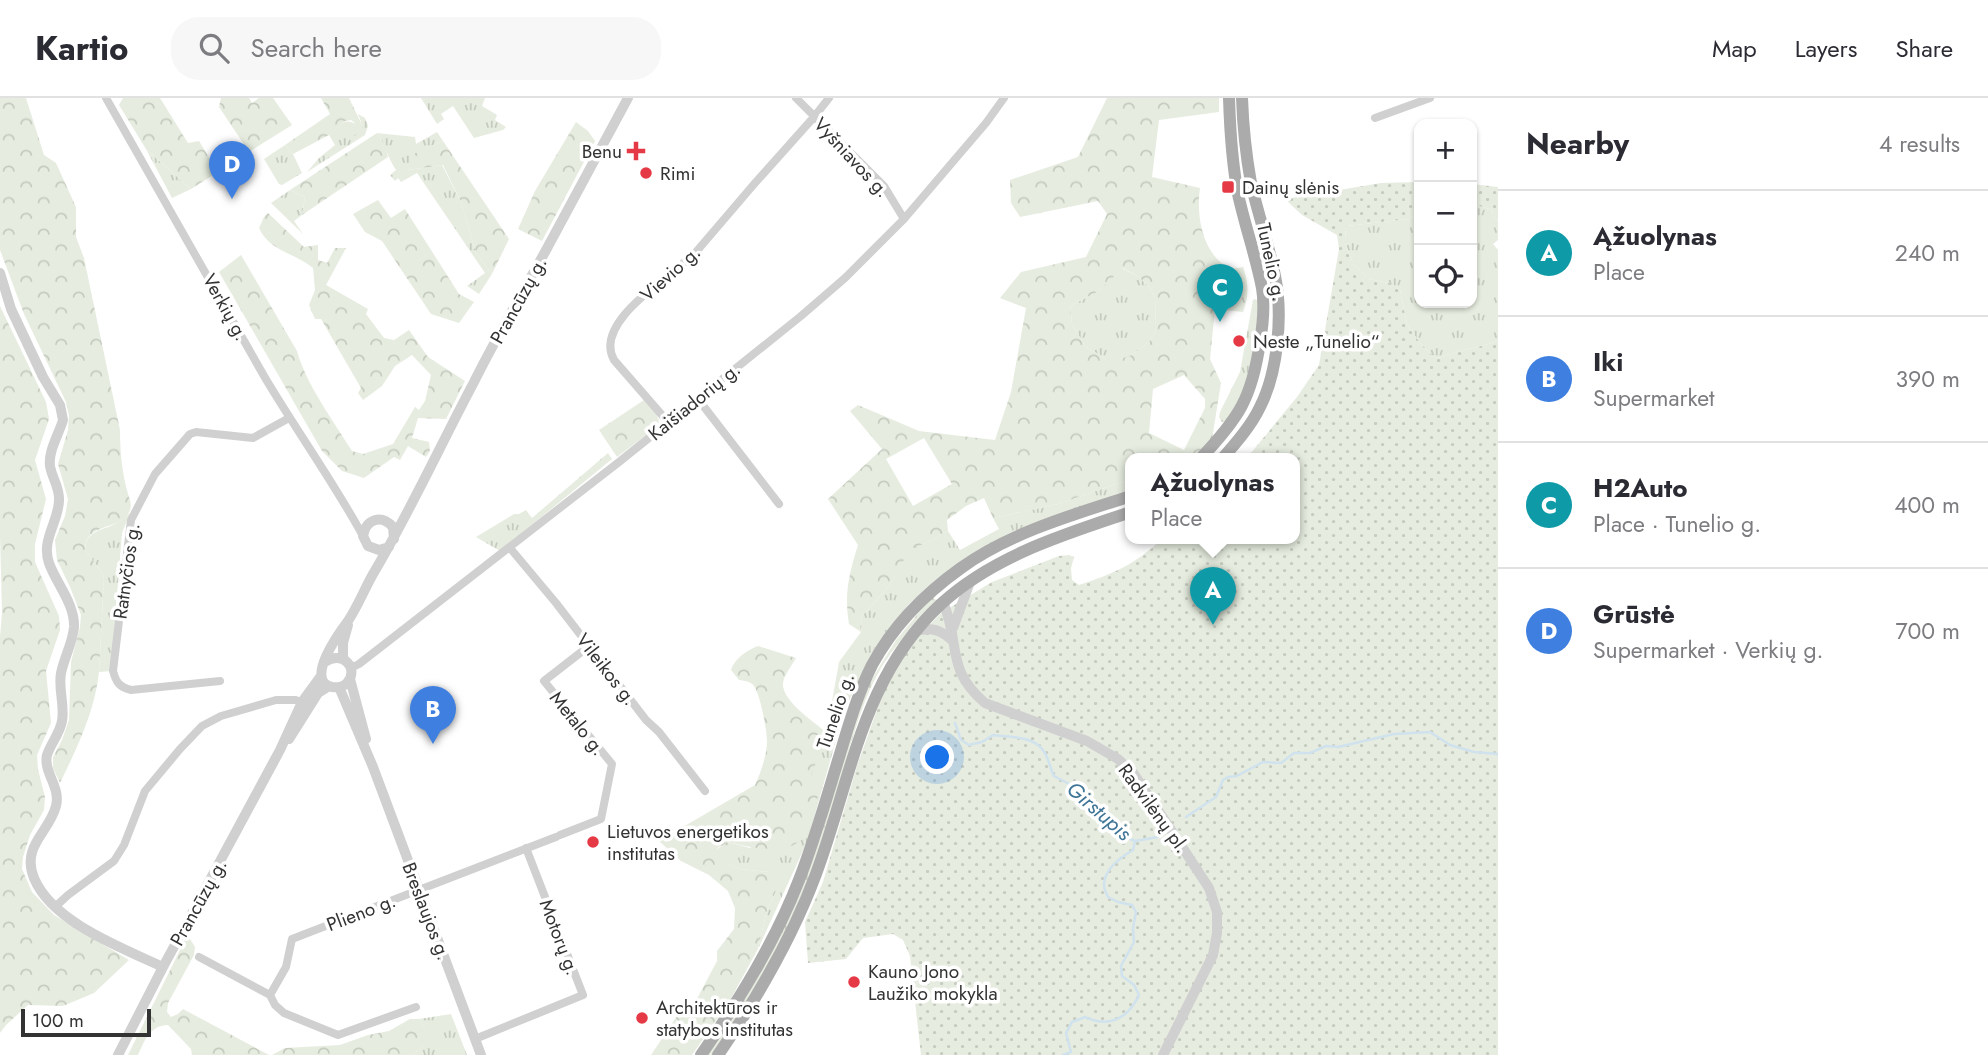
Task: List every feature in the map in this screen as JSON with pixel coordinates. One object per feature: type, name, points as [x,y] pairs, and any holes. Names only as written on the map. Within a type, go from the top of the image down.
[{"type":"main road","name":"Tunelio g.","points":[[1205,453],[1236,416],[1248,394],[1256,371],[1263,326],[1262,290],[1242,214],[1234,169],[1229,98]]},
{"type":"main road","name":"Tunelio g.","points":[[1227,453],[1248,428],[1267,393],[1277,337],[1279,307],[1275,276],[1250,173],[1242,98]]},
{"type":"main road","points":[[1251,247],[1267,243]]},
{"type":"main road","name":"Tunelio g.","points":[[701,1055],[749,982],[794,892],[815,836],[852,714],[873,664],[896,629],[937,586],[985,552],[1074,514],[1125,498]]},
{"type":"main road","name":"Tunelio g.","points":[[718,1055],[743,1017],[798,916],[815,877],[874,699],[895,658],[915,631],[943,602],[1013,556],[1125,514]]},
{"type":"main road","points":[[937,586],[943,602]]},
{"type":"street","name":"Verkių g.","points":[[106,98],[289,418],[363,536]]},
{"type":"street","name":"Prancūzų g.","points":[[325,662],[334,640],[352,615],[392,543],[480,370],[628,98]]},
{"type":"street","name":"Vyšniavos g.","points":[[796,98],[884,186],[904,219]]},
{"type":"street","name":"Vievio g.","points":[[668,422],[614,360],[609,348],[615,329],[621,318],[654,286],[696,252],[829,98]]},
{"type":"street","name":"Kaišiadorių g.","points":[[350,674],[359,664],[698,399],[845,278],[904,219],[1004,98]]},
{"type":"street","points":[[1375,118],[1430,98]]},
{"type":"street","points":[[0,274],[11,310],[62,414],[50,461],[60,499],[49,533],[47,550],[48,562],[62,588],[74,626],[60,682],[62,720],[47,755],[47,764],[58,794],[57,804],[34,847],[30,859],[31,869],[37,886],[63,914],[100,936],[163,967]]},
{"type":"street","points":[[698,399],[779,503]]},
{"type":"street","name":"Ratnyčios g.","points":[[220,681],[131,690],[123,688],[116,681],[113,671],[131,520],[155,474],[190,434],[196,432],[253,438],[289,418]]},
{"type":"street","name":"Prancūzų g.","points":[[386,521],[411,503]]},
{"type":"street","points":[[351,513],[370,522]]},
{"type":"street","points":[[378,519],[386,521],[394,531],[392,543],[379,551],[372,549],[363,536],[365,528],[378,519]]},
{"type":"street","name":"Vileikos g.","points":[[510,548],[705,791]]},
{"type":"street","name":"Prancūzų g.","points":[[371,578],[374,561],[372,549]]},
{"type":"street","points":[[952,629],[970,582]]},
{"type":"street","name":"Radvilėnų pl.","points":[[943,602],[952,629],[956,660],[965,682],[985,703],[1087,741],[1126,766],[1163,816],[1209,888],[1217,912],[1213,955],[1163,1055]]},
{"type":"street","name":"Prancūzų g.","points":[[343,659],[343,643],[352,615]]},
{"type":"street","points":[[915,631],[930,627],[953,640]]},
{"type":"street","name":"Metalo g.","points":[[526,848],[601,818],[612,764],[544,681],[589,646]]},
{"type":"street","points":[[334,657],[343,659],[350,674],[347,683],[334,687],[325,684],[321,676],[322,666],[334,657]]},
{"type":"street","name":"Breslaujos g.","points":[[350,674],[373,767]]},
{"type":"street","name":"Prancūzų g.","points":[[118,1055],[321,676]]},
{"type":"street","name":"Prancūzų g.","points":[[305,704],[318,693],[334,687]]},
{"type":"street","name":"Breslaujos g.","points":[[334,687],[373,767],[481,1055]]},
{"type":"street","points":[[55,907],[114,862],[124,845],[145,791],[202,726],[221,716],[276,700],[288,699],[305,704]]},
{"type":"street","name":"Plieno g.","points":[[270,995],[286,967],[292,939],[526,848]]},
{"type":"street","name":"Motorų g.","points":[[475,1038],[583,995],[526,848]]},
{"type":"street","points":[[199,957],[270,995],[275,1005],[284,1013],[338,1035],[416,1007]]},
{"type":"green space","points":[[0,98],[26,98],[44,155],[56,163],[76,207],[76,237],[84,258],[120,430],[123,470],[131,504],[126,517],[91,534],[87,541],[85,550],[104,578],[99,672],[89,715],[60,783],[53,768],[53,757],[69,720],[71,662],[81,615],[57,560],[55,540],[65,516],[68,499],[58,464],[68,430],[69,416],[66,402],[24,314],[0,250]]},
{"type":"green space","points":[[123,98],[160,98],[188,143],[199,141],[218,172],[191,189],[146,149],[119,105]]},
{"type":"green space","points":[[221,98],[249,98],[252,103],[259,98],[273,98],[292,125],[249,152],[219,107]]},
{"type":"green space","points":[[321,98],[349,98],[363,127],[355,136],[349,133],[355,123],[351,120],[345,121],[329,135],[293,154],[285,145],[330,114]]},
{"type":"green space","points":[[421,98],[485,98],[482,106],[497,115],[495,120],[506,127],[474,138],[453,106],[441,114],[444,119],[437,124]]},
{"type":"green space","points":[[1107,98],[1219,98],[1219,112],[1159,120],[1152,177],[1200,188],[1200,221],[1206,243],[1218,260],[1227,267],[1230,276],[1229,291],[1220,307],[1215,309],[1210,359],[1221,383],[1212,439],[1198,453],[1125,453],[1125,481],[1058,504],[993,518],[984,498],[966,506],[947,520],[948,531],[910,549],[890,585],[862,616],[861,632],[849,624],[847,603],[850,575],[858,545],[828,499],[882,449],[850,411],[858,405],[919,431],[995,440],[1011,392],[1026,308],[1000,298],[1021,272],[1086,257],[1107,214],[1098,201],[1020,217],[1011,203],[1010,180],[1078,157]],"holes":[[[1123,268],[1139,277],[1155,298],[1156,330],[1150,341],[1132,355],[1120,359],[1106,359],[1085,346],[1072,324],[1070,306],[1097,292]],[[1184,375],[1205,399],[1205,408],[1184,450],[1149,433],[1153,389]],[[924,438],[952,484],[913,506],[886,459]]]},
{"type":"green space","points":[[358,114],[365,118],[368,126],[365,135],[307,172],[335,145],[329,135],[342,124],[348,122],[363,127]]},
{"type":"green space","points":[[576,122],[588,131],[595,141],[542,241],[518,229],[535,191]]},
{"type":"green space","points":[[437,132],[443,141],[414,154],[408,170],[442,165],[461,202],[476,253],[492,274],[479,294],[467,286],[485,273],[417,173],[401,182],[398,178],[395,181],[390,175],[396,170],[377,133],[415,137],[416,144]]},
{"type":"green space","points":[[377,133],[385,145],[388,157],[302,215],[305,197],[290,190]]},
{"type":"green space","points":[[443,141],[509,239],[492,274],[476,253],[461,202],[443,165],[407,170],[413,154]]},
{"type":"green space","points":[[285,145],[293,154],[302,173],[282,185],[264,159]]},
{"type":"green space","points":[[146,149],[191,189],[172,198]]},
{"type":"green space","points":[[1414,182],[1414,216],[1408,219],[1347,226],[1347,249],[1354,265],[1369,279],[1389,283],[1400,290],[1407,324],[1435,358],[1498,341],[1498,1055],[921,1055],[910,956],[903,940],[893,934],[863,938],[846,959],[808,963],[805,922],[823,882],[857,766],[883,693],[917,638],[941,613],[992,582],[1059,556],[1074,557],[1072,580],[1079,585],[1124,567],[1156,544],[1300,544],[1300,453],[1251,453],[1297,397],[1319,365],[1339,249],[1337,235],[1302,215],[1285,199],[1381,183]]},
{"type":"green space","points":[[1477,185],[1498,187],[1498,221],[1492,216],[1493,210],[1477,205]]},
{"type":"green space","points":[[290,190],[305,197],[302,215],[294,221],[303,234],[271,203]]},
{"type":"green space","points":[[378,200],[391,218],[405,209],[459,294],[474,302],[459,323],[431,314],[382,241],[365,232],[353,214]]},
{"type":"green space","points":[[1477,205],[1493,210],[1492,216],[1498,221],[1498,240],[1493,244],[1498,250],[1498,341],[1435,358],[1407,324],[1400,290],[1389,283],[1369,279],[1354,265],[1347,249],[1347,226],[1408,219],[1414,216],[1414,308],[1477,308]]},
{"type":"green space","points":[[268,213],[304,247],[318,245],[318,260],[327,263],[335,248],[346,248],[326,285],[368,309],[366,314],[384,338],[394,340],[409,330],[428,357],[465,381],[446,419],[418,418],[412,438],[429,442],[430,451],[426,457],[408,446],[400,460],[394,457],[364,478],[342,471],[322,451],[219,272],[241,255],[297,351],[314,389],[352,451],[363,454],[393,444],[415,407],[419,410],[425,401],[431,375],[412,355],[395,366],[382,386],[363,400],[358,393],[361,388],[321,319],[315,319],[309,305],[315,290],[313,268],[276,247],[263,236],[259,228]]},
{"type":"green space","points":[[1243,267],[1247,290],[1243,312],[1215,309],[1220,307],[1221,298],[1230,282],[1227,270]]},
{"type":"green space","points":[[1122,268],[1139,277],[1150,288],[1155,298],[1156,330],[1150,341],[1132,355],[1120,359],[1106,359],[1085,346],[1072,324],[1070,306],[1097,292]]},
{"type":"green space","points":[[1255,299],[1258,301],[1258,324],[1247,384],[1240,401],[1225,422],[1222,422],[1220,412],[1240,372]]},
{"type":"green space","points":[[0,306],[46,402],[49,419],[35,460],[46,499],[35,544],[35,562],[59,616],[60,630],[46,671],[51,723],[37,755],[45,797],[44,810],[30,835],[22,869],[32,892],[54,915],[129,960],[94,993],[63,1006],[28,1005],[0,1033],[2,613]]},
{"type":"green space","points":[[644,400],[657,415],[658,426],[617,457],[599,430]]},
{"type":"green space","points":[[608,453],[612,459],[500,551],[476,537],[514,514],[526,510],[532,518]]},
{"type":"green space","points":[[1125,481],[1125,492],[965,559],[933,582],[909,604],[874,649],[845,709],[807,842],[758,949],[767,910],[776,891],[769,872],[741,869],[721,862],[717,849],[728,842],[750,848],[810,775],[825,741],[839,662],[861,632],[862,616],[890,585],[910,548],[948,531],[960,550],[999,529],[993,518],[1058,504]]},
{"type":"green space","points":[[130,513],[122,533],[111,671],[99,672],[104,578],[85,550],[86,543],[93,534],[115,524]]},
{"type":"green space","points":[[932,597],[937,601],[896,646],[868,694],[824,838],[802,895],[776,950],[746,1004],[712,1055],[708,1055],[820,839],[854,725],[870,682],[896,640]]},
{"type":"green space","points":[[758,646],[796,658],[785,677],[784,690],[793,704],[826,732],[811,775],[820,788],[815,810],[807,832],[801,840],[792,845],[771,849],[729,842],[717,848],[722,862],[741,869],[769,872],[775,879],[776,891],[767,910],[758,949],[729,1002],[692,1055],[651,1055],[677,1016],[690,1012],[717,961],[717,951],[734,929],[735,908],[728,891],[709,875],[681,861],[659,841],[755,785],[767,746],[763,712],[754,686],[739,680],[731,670],[742,655]]},
{"type":"green space","points":[[190,939],[195,947],[194,955],[168,1003],[167,1012],[171,1017],[183,1009],[269,1055],[192,1055],[191,1049],[168,1025],[152,1031],[138,1055],[128,1055],[185,940]]},
{"type":"green space","points":[[451,1014],[467,1055],[412,1055],[425,1045],[425,1028],[419,1019]]},
{"type":"green space","points":[[410,1019],[419,1019],[425,1028],[425,1045],[412,1055],[272,1055],[285,1048],[340,1045],[389,1031]]},
{"type":"waterway","name":"Girstupis","points":[[955,723],[961,740],[969,745],[982,742],[993,735],[1019,738],[1038,745],[1046,755],[1054,776],[1071,785],[1076,796],[1084,803],[1096,807],[1119,834],[1135,841],[1133,850],[1110,869],[1104,885],[1108,897],[1132,905],[1136,912],[1134,942],[1121,966],[1122,976],[1134,985],[1139,995],[1129,1010],[1117,1019],[1102,1022],[1085,1017],[1072,1022],[1066,1033],[1071,1052],[1063,1055]]},
{"type":"waterway","points":[[1186,817],[1216,797],[1223,780],[1228,777],[1237,776],[1263,762],[1281,763],[1294,753],[1310,753],[1326,746],[1338,747],[1394,734],[1430,732],[1450,745],[1474,752],[1498,754]]},
{"type":"waterway","points":[[1135,841],[1158,837],[1166,830]]},
{"type":"place","name":"Benu","points":[[636,151]]},
{"type":"place","name":"Rimi","points":[[646,173]]},
{"type":"place","name":"Dainų slėnis","points":[[1228,187]]},
{"type":"place","name":"Grūstė","points":[[232,199]]},
{"type":"place","name":"H2Auto","points":[[1220,322]]},
{"type":"place","name":"Neste „Tunelio“","points":[[1239,341]]},
{"type":"place","name":"Ąžuolynas","points":[[1213,625]]},
{"type":"place","name":"Iki","points":[[433,744]]},
{"type":"place","name":"Lietuvos energetikos institutas","points":[[593,842]]},
{"type":"place","name":"Kauno Jono Laužiko mokykla","points":[[854,982]]},
{"type":"place","name":"Architektūros ir statybos institutas","points":[[642,1018]]}]
